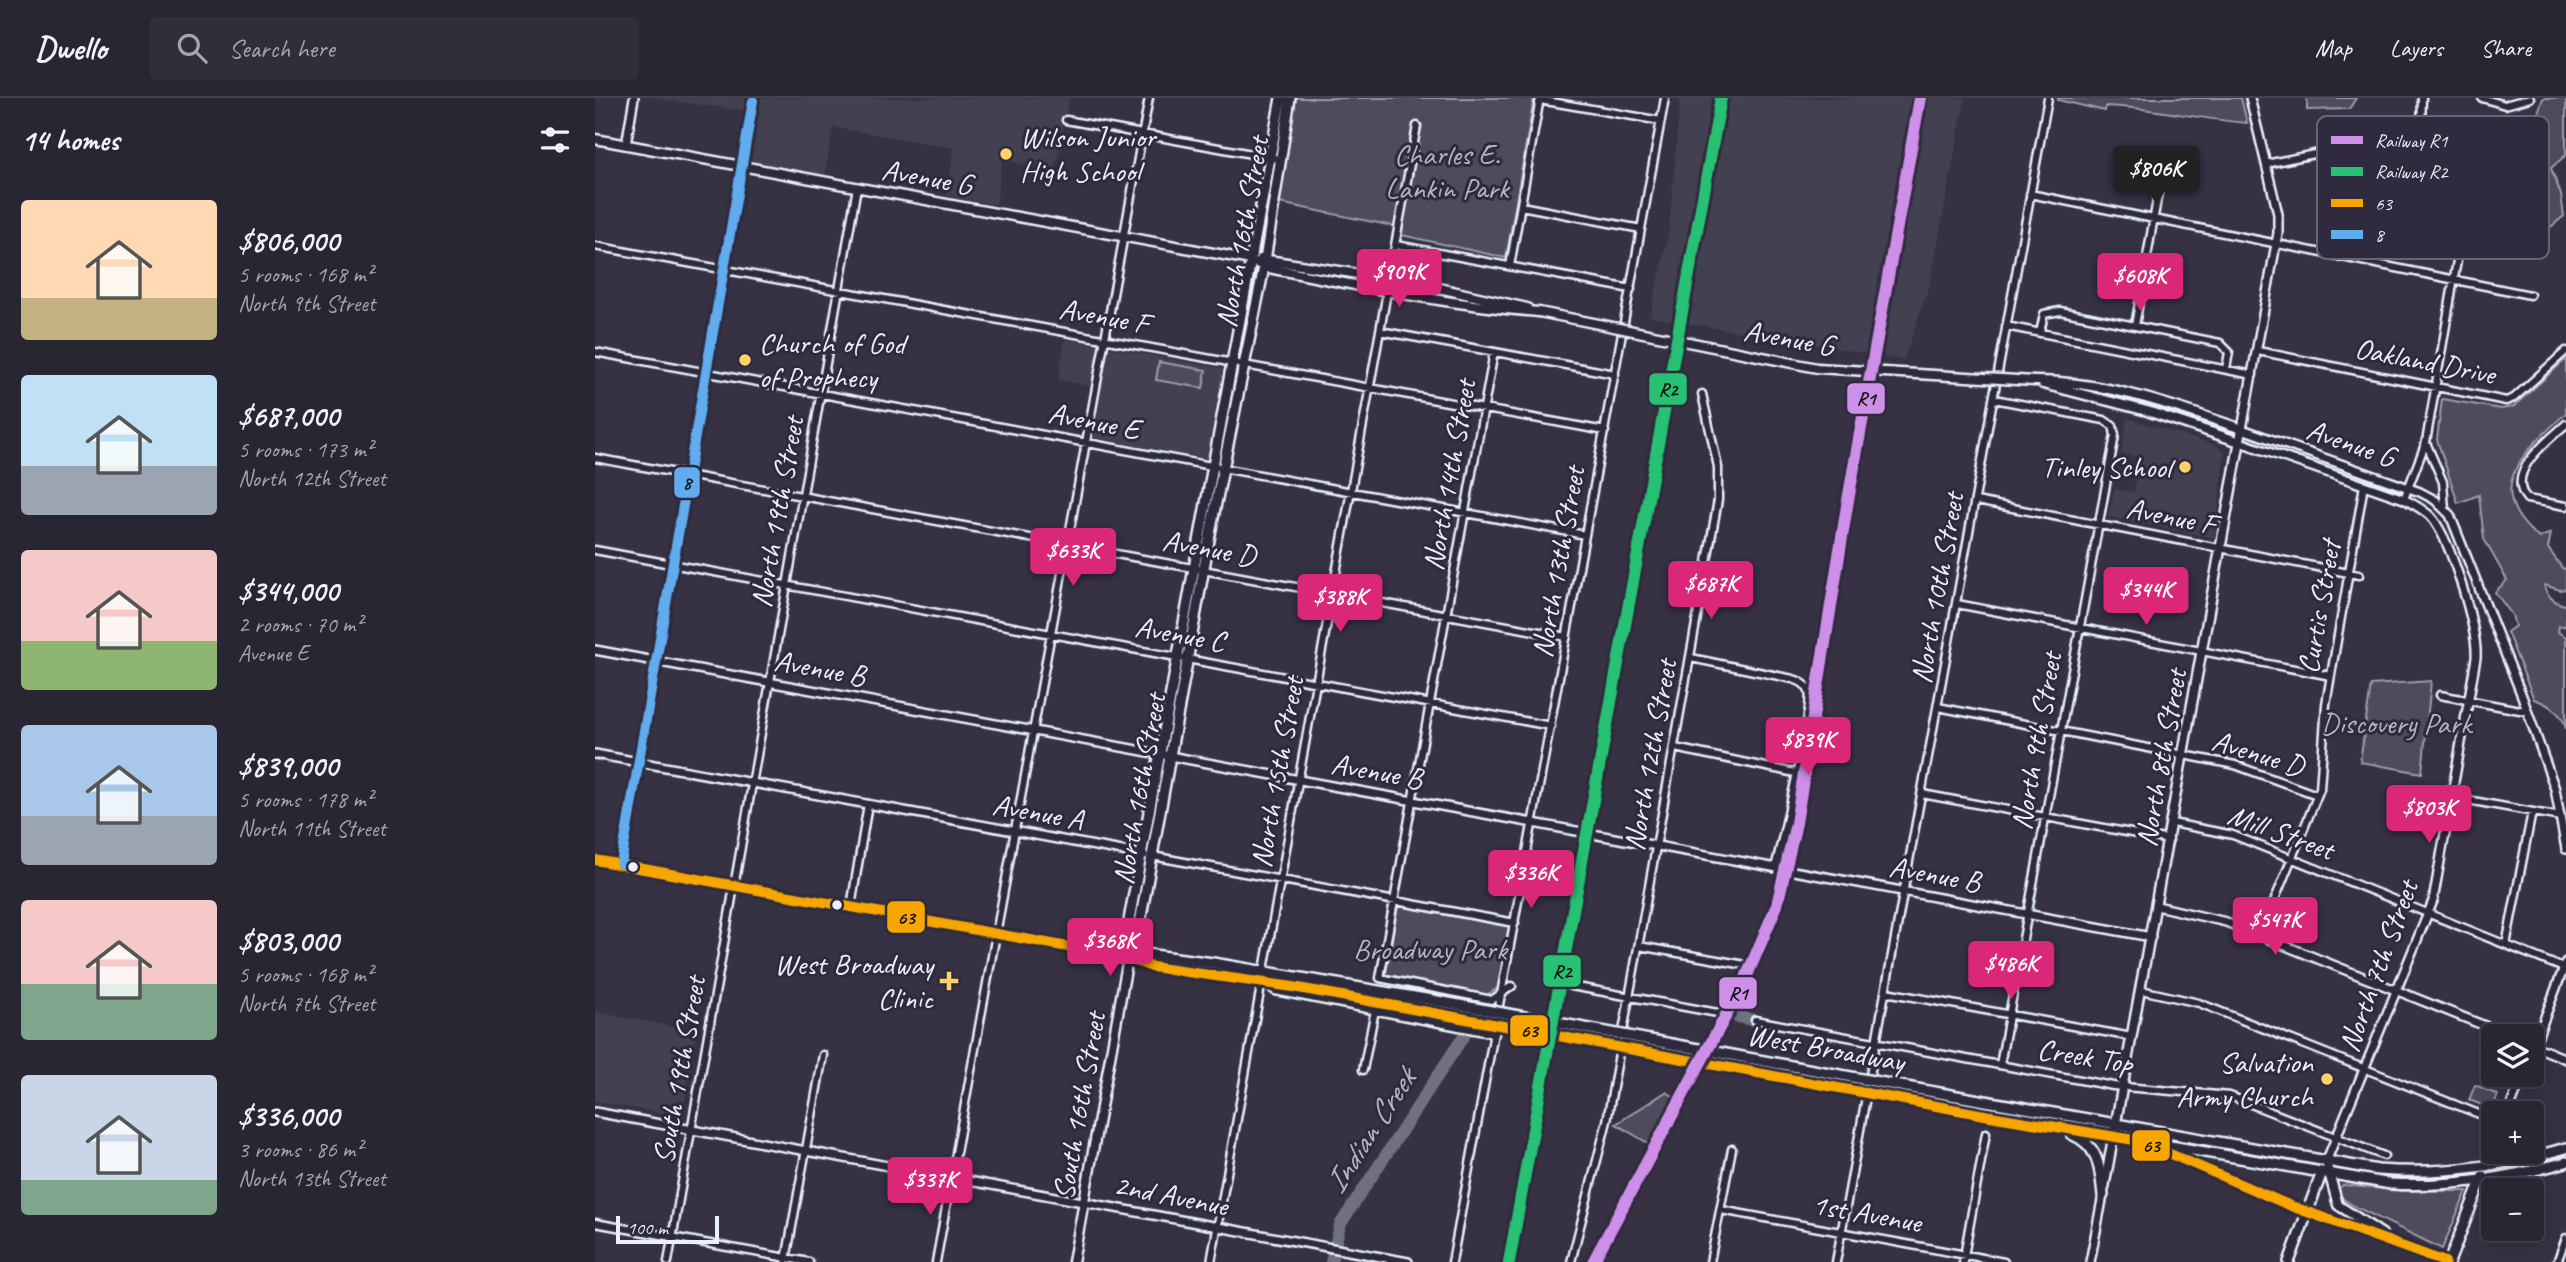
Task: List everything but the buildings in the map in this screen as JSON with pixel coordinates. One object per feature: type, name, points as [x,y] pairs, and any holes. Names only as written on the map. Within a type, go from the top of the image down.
[{"type":"main road","name":"North 16th Street","points":[[1218,467],[1243,366],[1264,262],[1281,98]]},
{"type":"main road","name":"North 16th Street","points":[[1128,958],[1137,939],[1159,754],[1183,658],[1200,569],[1251,260],[1290,98]]},
{"type":"main road","name":"Avenue G","points":[[595,139],[1251,260],[1389,278],[1494,299],[1539,312],[1817,368],[2103,387],[2242,429]]},
{"type":"main road","name":"Avenue G","points":[[1264,262],[1387,292],[1490,309],[1539,312]]},
{"type":"main road","name":"Avenue G","points":[[2034,381],[2147,411],[2240,442]]},
{"type":"main road","name":"North 8th Street","points":[[2103,1195],[2185,755],[2242,429]]},
{"type":"main road","name":"North 16th Street","points":[[1147,855],[1171,756],[1183,658]]},
{"type":"main road","name":"West Broadway","points":[[595,860],[1128,958],[1152,967],[1262,981],[2140,1141],[2308,1212],[2390,1239],[2447,1262]]},
{"type":"main road","name":"West Broadway","points":[[1128,958],[1146,954],[1264,970],[2326,1162],[2404,1171],[2486,1167],[2566,1148]]},
{"type":"main road","name":"South 16th Street","points":[[1073,1262],[1128,958]]},
{"type":"main road","points":[[2057,1128],[2079,1137],[2092,1147],[2098,1159],[2103,1195]]},
{"type":"main road","points":[[2140,1141],[2325,1175],[2405,1185],[2481,1180],[2447,1262]]},
{"type":"main road","points":[[2490,1178],[2566,1161]]},
{"type":"main road","name":"North 7th Street","points":[[2289,1262],[2325,1175],[2326,1162]]},
{"type":"main road","points":[[2482,1178],[2486,1167]]},
{"type":"main road","name":"West Broadway","points":[[2325,1175],[2338,1205],[2390,1239]]},
{"type":"street","points":[[626,145],[634,98]]},
{"type":"street","points":[[936,1262],[1149,98]]},
{"type":"street","name":"North 13th Street","points":[[1452,1262],[1665,98]]},
{"type":"street","name":"North 10th Street","points":[[1836,1262],[2048,98]]},
{"type":"street","name":"North 8th Street","points":[[2242,429],[2277,244],[2278,214],[2250,98]]},
{"type":"street","points":[[2421,116],[2422,98]]},
{"type":"street","points":[[2482,98],[2505,105],[2530,98]]},
{"type":"street","points":[[1510,266],[1540,99],[1661,121]]},
{"type":"street","points":[[621,864],[753,101]]},
{"type":"street","points":[[1066,120],[1275,158]]},
{"type":"street","points":[[1389,278],[1417,126]]},
{"type":"street","points":[[2266,164],[2317,153]]},
{"type":"street","points":[[2135,326],[2163,164]]},
{"type":"street","name":"North 19th Street","points":[[736,886],[857,187]]},
{"type":"street","points":[[2031,194],[2317,252]]},
{"type":"street","points":[[1521,206],[1641,229]]},
{"type":"street","points":[[1395,245],[1631,289]]},
{"type":"street","name":"Avenue F","points":[[595,246],[1605,431]]},
{"type":"street","points":[[2351,259],[2530,295]]},
{"type":"street","points":[[2404,499],[2426,442],[2458,259]]},
{"type":"street","name":"North 15th Street","points":[[1264,970],[1387,292]]},
{"type":"street","points":[[2040,333],[2044,314],[2055,310],[2220,343],[2229,352],[2226,369]]},
{"type":"street","points":[[2006,326],[2253,374]]},
{"type":"street","points":[[1380,331],[1615,374]]},
{"type":"street","name":"Oakland Drive","points":[[2258,351],[2510,400],[2566,351]]},
{"type":"street","name":"Avenue E","points":[[595,352],[1585,535]]},
{"type":"street","name":"North 14th Street","points":[[1494,352],[1380,978],[1492,1000],[1502,992]]},
{"type":"street","name":"North 12th Street","points":[[1571,1262],[1607,1121],[1719,487],[1718,467],[1702,394]]},
{"type":"street","name":"North 9th Street","points":[[1994,399],[2104,421],[2113,426],[2115,435],[2000,1065]]},
{"type":"street","points":[[2566,424],[2530,458],[2522,485],[2528,499],[2566,506]]},
{"type":"street","name":"Avenue G","points":[[2242,429],[2427,495],[2445,510]]},
{"type":"street","name":"Avenue G","points":[[2240,442],[2404,499]]},
{"type":"street","points":[[2426,442],[2443,482],[2445,510],[2459,532],[2555,789],[2566,849]]},
{"type":"street","name":"Avenue D","points":[[595,458],[1567,637]]},
{"type":"street","name":"Curtis Street","points":[[2260,936],[2321,782],[2324,721],[2364,485]]},
{"type":"street","name":"North 7th Street","points":[[2326,1162],[2428,913],[2476,650],[2471,614],[2438,527],[2424,511],[2404,499]]},
{"type":"street","name":"Avenue F","points":[[1976,501],[2359,575]]},
{"type":"street","name":"Avenue C","points":[[595,550],[1551,726]]},
{"type":"street","points":[[1957,604],[2331,676]]},
{"type":"street","name":"Avenue B","points":[[595,650],[2151,937]]},
{"type":"street","points":[[1691,657],[1793,679],[1808,689],[1809,702],[1775,868]]},
{"type":"street","points":[[2440,695],[2525,711]]},
{"type":"street","name":"Avenue D","points":[[1938,707],[2242,767],[2317,796]]},
{"type":"street","points":[[1675,748],[1795,773]]},
{"type":"street","name":"Avenue A","points":[[595,754],[1515,923]]},
{"type":"street","points":[[1923,794],[2169,839]]},
{"type":"street","points":[[2451,797],[2561,817]]},
{"type":"street","points":[[851,907],[869,804]]},
{"type":"street","points":[[2506,945],[2532,812]]},
{"type":"street","name":"Mill Street","points":[[2172,823],[2232,835],[2565,966]]},
{"type":"street","name":"South 19th Street","points":[[668,1262],[736,886]]},
{"type":"street","points":[[2157,906],[2216,919],[2481,1025]]},
{"type":"street","points":[[1639,946],[1745,965]]},
{"type":"street","points":[[2542,1024],[2565,966]]},
{"type":"street","points":[[1211,1262],[1262,981],[1275,991],[1495,1034]]},
{"type":"street","points":[[1566,985],[1723,1014]]},
{"type":"street","points":[[1502,992],[1512,986]]},
{"type":"street","points":[[2141,990],[2199,1003],[2481,1115]]},
{"type":"street","points":[[1886,992],[2132,1037]]},
{"type":"street","points":[[1363,1070],[1375,1010]]},
{"type":"street","name":"Creek Top","points":[[1755,1020],[2123,1087],[2230,1096],[2384,1156]]},
{"type":"street","points":[[2544,1051],[2566,1059]]},
{"type":"street","points":[[786,1260],[823,1055]]},
{"type":"street","name":"2nd Avenue","points":[[595,1112],[1408,1262]]},
{"type":"street","points":[[1964,1258],[1986,1133]]},
{"type":"street","points":[[1710,1262],[1731,1149]]},
{"type":"street","points":[[2090,1262],[2103,1195]]},
{"type":"street","name":"1st Avenue","points":[[1721,1210],[1964,1258],[2004,1262]]},
{"type":"street","points":[[595,1223],[786,1260],[809,1262]]},
{"type":"street","points":[[2557,1262],[2566,1238]]},
{"type":"shaded area","name":"Wilson Junior High School","points":[[650,98],[1069,98],[1055,170],[1002,160],[996,205],[947,196],[954,148],[833,127],[825,176],[747,161],[755,112]]},
{"type":"shaded area","points":[[1680,98],[1965,98],[1931,280],[1904,360],[1650,317],[1669,231]]},
{"type":"shaded area","points":[[1065,339],[1225,369],[1208,459],[1093,438],[1102,388],[1058,380]]},
{"type":"shaded area","points":[[2127,418],[2215,445],[2225,452],[2214,538],[2108,517],[2115,489],[2134,492],[2140,457],[2121,454]]},
{"type":"shaded area","points":[[595,1012],[697,1031],[682,1117],[595,1101]]},
{"type":"green space","name":"Charles E. Lankin Park","points":[[1292,98],[1534,98],[1506,258],[1397,234],[1398,227],[1274,202]]},
{"type":"green space","points":[[2058,98],[2241,98],[2247,123],[2124,107],[2106,106],[2105,111]]},
{"type":"green space","points":[[2307,98],[2356,98],[2349,109],[2307,110]]},
{"type":"green space","points":[[2543,98],[2566,98],[2566,155],[2551,168],[2561,195],[2564,216],[2549,228],[2549,116],[2537,116]]},
{"type":"green space","points":[[2566,359],[2566,413],[2524,456],[2510,487],[2512,503],[2521,520],[2539,538],[2551,533],[2548,548],[2562,568],[2566,569],[2566,589],[2544,585],[2552,598],[2566,605],[2566,626],[2559,626],[2558,632],[2566,637],[2566,729],[2554,710],[2534,699],[2507,632],[2515,626],[2512,615],[2495,592],[2507,580],[2484,539],[2479,495],[2458,503],[2437,440],[2442,399],[2501,409],[2513,407]]},
{"type":"green space","points":[[1159,362],[1206,370],[1203,388],[1156,380]]},
{"type":"green space","name":"Discovery Park","points":[[2431,681],[2422,773],[2360,762],[2371,685]]},
{"type":"green space","name":"Broadway Park","points":[[1398,906],[1510,927],[1499,987],[1485,996],[1385,978]]},
{"type":"green space","points":[[2475,1085],[2498,1095],[2495,1101],[2481,1101],[2481,1105],[2469,1100]]},
{"type":"green space","points":[[1666,1092],[1675,1097],[1653,1141],[1646,1142],[1616,1124]]},
{"type":"green space","points":[[2343,1185],[2402,1191],[2467,1191],[2442,1249],[2354,1206],[2342,1198],[2338,1189]]},
{"type":"waterway","name":"Indian Creek","points":[[1553,983],[1565,986]]},
{"type":"waterway","name":"Indian Creek","points":[[1723,1014],[1754,1020]]},
{"type":"waterway","name":"Indian Creek","points":[[1331,1262],[1340,1225],[1465,1034]]},
{"type":"rail line","name":"R2","points":[[1509,1262],[1721,98]]},
{"type":"rail line","name":"R1","points":[[1593,1262],[1745,980],[1777,905],[1796,823],[1847,506],[1920,98]]},
{"type":"transit line","name":"8","points":[[621,864],[753,101]]},
{"type":"transit line","name":"63","points":[[595,860],[1128,958],[1152,967],[1293,987],[1990,1116],[2140,1141],[2291,1206],[2445,1262]]},
{"type":"place","name":"Wilson Junior High School","points":[[1006,154]]},
{"type":"place","name":"Church of God of Prophecy","points":[[745,360]]},
{"type":"place","name":"Tinley School","points":[[2185,467]]},
{"type":"place","name":"West Broadway Clinic","points":[[949,981]]},
{"type":"place","name":"Salvation Army Church","points":[[2327,1079]]}]
